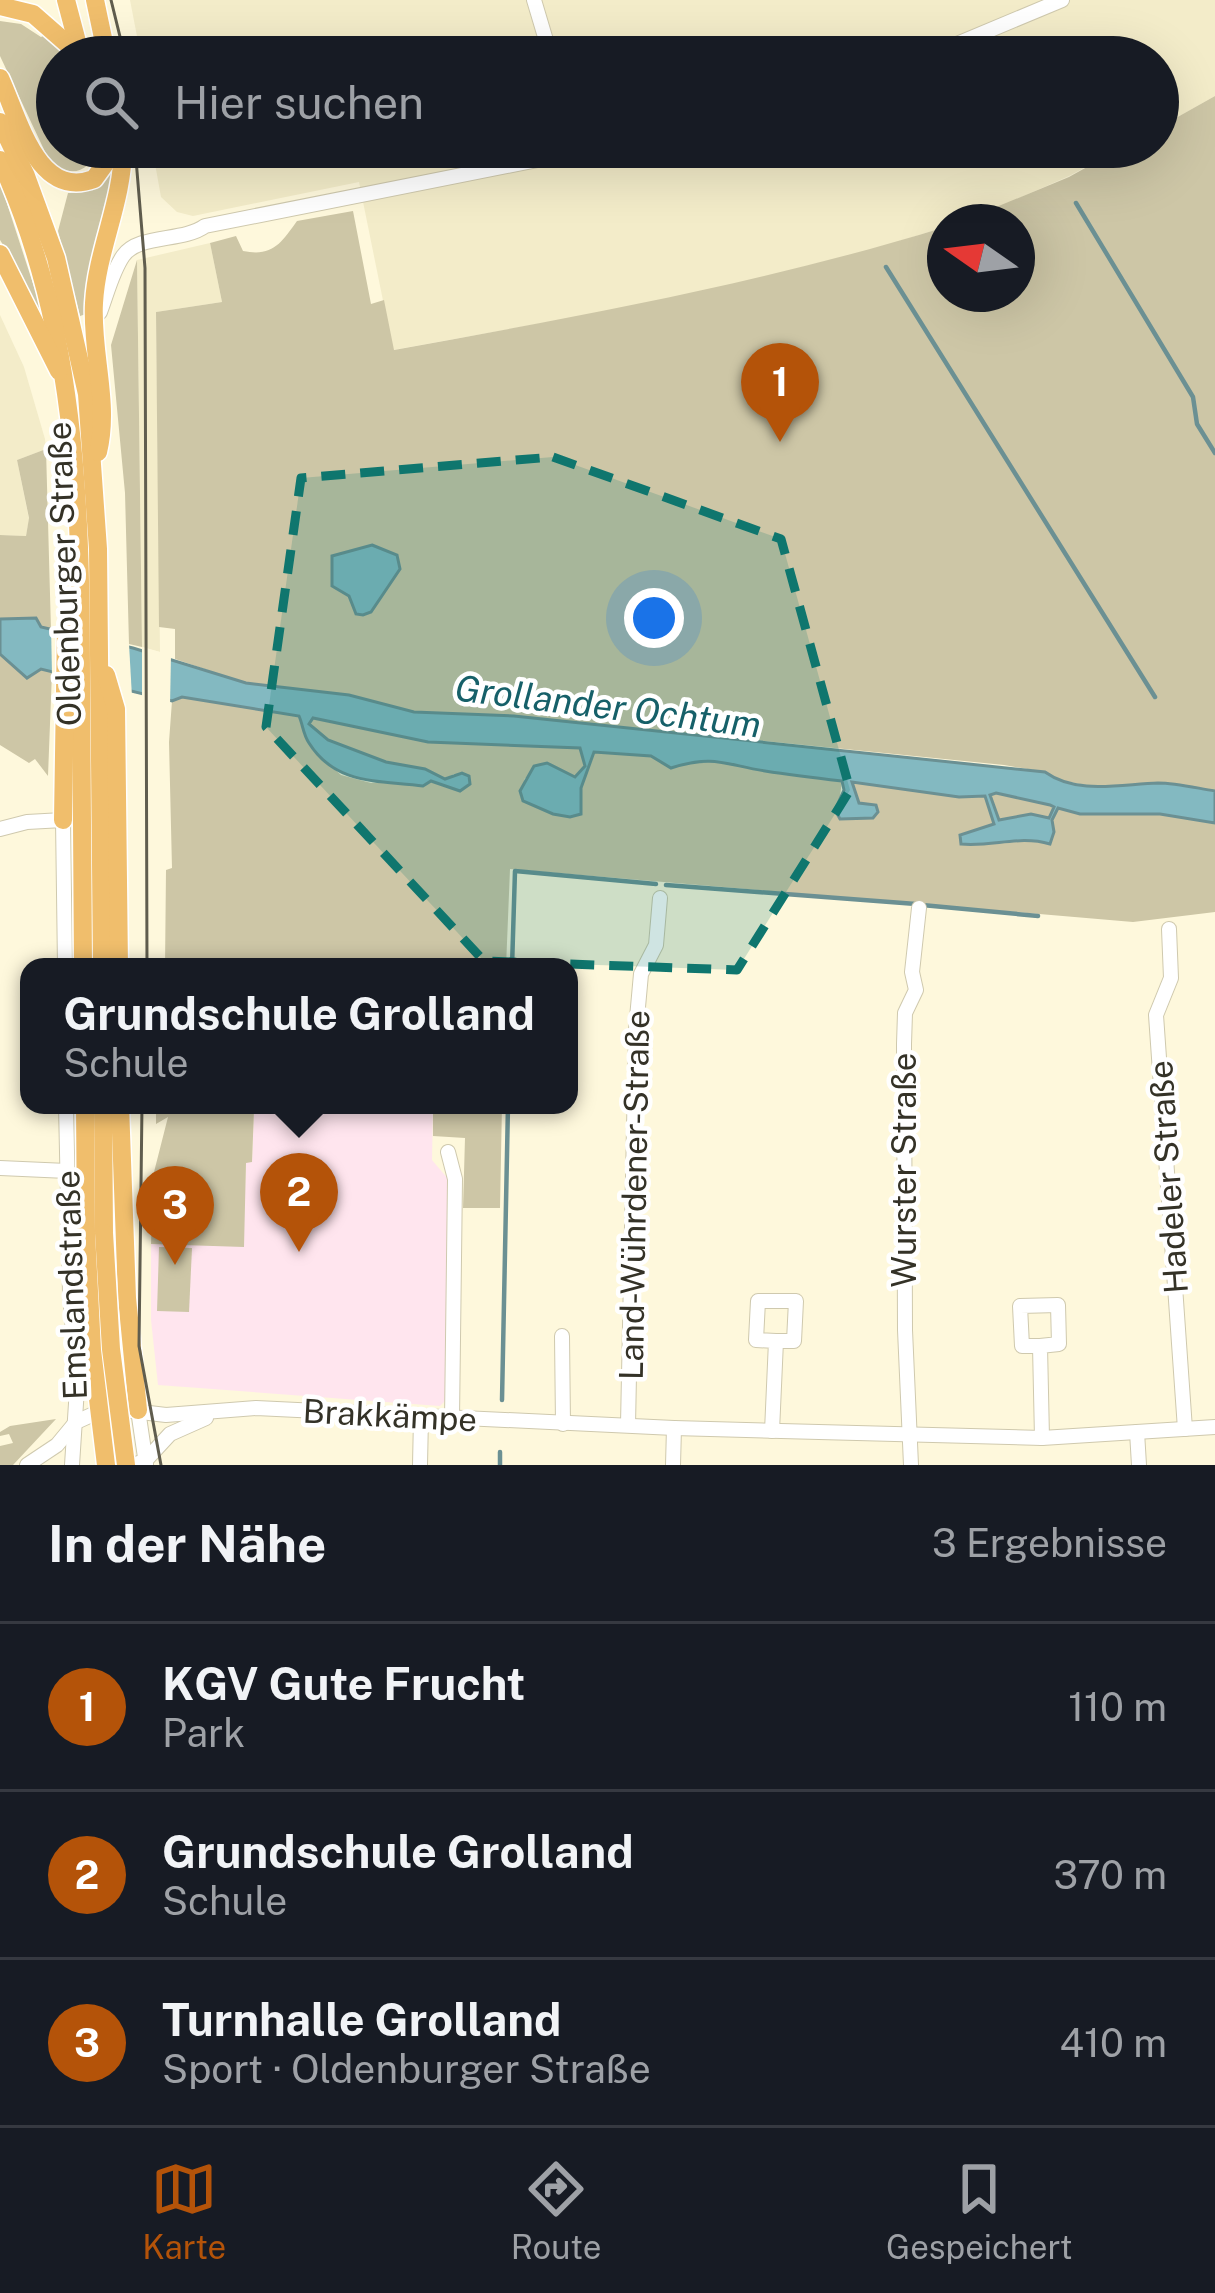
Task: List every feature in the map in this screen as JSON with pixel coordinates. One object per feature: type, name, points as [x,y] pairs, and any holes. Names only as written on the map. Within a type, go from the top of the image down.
[{"type":"highway","points":[[66,0],[75,36]]},
{"type":"highway","points":[[94,0],[102,36]]},
{"type":"highway","points":[[0,6],[33,14],[58,36]]},
{"type":"highway","points":[[0,78],[36,155]]},
{"type":"highway","name":"Oldenburger Straße","points":[[0,122],[56,258],[87,394],[94,468],[86,637],[83,958]]},
{"type":"highway","name":"Oldenburger Straße","points":[[0,160],[40,262],[67,386],[80,518],[102,958]]},
{"type":"highway","points":[[43,168],[53,179],[70,185],[94,179],[102,168]]},
{"type":"highway","points":[[94,468],[103,430],[94,318],[100,261],[120,193],[121,168]]},
{"type":"highway","points":[[0,254],[67,386]]},
{"type":"highway","points":[[63,820],[89,686]]},
{"type":"highway","points":[[89,686],[118,768],[119,958]]},
{"type":"highway","points":[[86,1114],[111,1349],[138,1464]]},
{"type":"highway","points":[[102,1114],[92,1350],[106,1465]]},
{"type":"highway","points":[[120,1114],[127,1298],[137,1410]]},
{"type":"street","points":[[534,0],[545,36]]},
{"type":"street","points":[[976,36],[1061,0]]},
{"type":"street","points":[[94,318],[128,250],[205,226],[483,168]]},
{"type":"street","points":[[0,829],[63,820],[65,958]]},
{"type":"street","name":"Land-Wührdener-Straße","points":[[628,1425],[636,1029],[641,974],[656,945],[660,898]]},
{"type":"street","name":"Wurster Straße","points":[[910,1465],[904,1044],[905,1013],[916,990],[912,972],[919,908]]},
{"type":"street","name":"Hadeler Straße","points":[[1169,928],[1172,978],[1156,1015],[1185,1430]]},
{"type":"street","name":"Emslandstraße","points":[[66,1114],[76,1422],[72,1465]]},
{"type":"street","points":[[448,1151],[455,1180],[452,1419]]},
{"type":"street","points":[[0,1168],[67,1171]]},
{"type":"street","points":[[562,1336],[563,1424]]},
{"type":"street","points":[[772,1431],[776,1341]]},
{"type":"street","points":[[1040,1346],[1042,1438]]},
{"type":"street","name":"Brakkämpe","points":[[76,1422],[107,1408],[166,1415],[256,1408],[906,1436],[1042,1438],[1215,1426]]},
{"type":"street","points":[[137,1410],[138,1464]]},
{"type":"street","name":"Brakkämpe","points":[[138,1464],[170,1434],[217,1414]]},
{"type":"street","points":[[420,1465],[421,1418]]},
{"type":"street","points":[[27,1465],[57,1445],[76,1422]]},
{"type":"street","points":[[673,1465],[674,1429]]},
{"type":"street","points":[[1137,1432],[1138,1465]]},
{"type":"highlighted area","points":[[553,457],[781,539],[850,790],[737,970],[484,961],[266,727],[301,478]]},
{"type":"shaded area","points":[[130,0],[1215,0],[1215,96],[1179,116],[1179,36],[137,36]]},
{"type":"shaded area","points":[[0,21],[21,24],[39,36],[36,133],[0,56]]},
{"type":"shaded area","points":[[1215,96],[1215,791],[1163,783],[1100,788],[1004,765],[514,716],[414,712],[349,695],[246,683],[175,659],[175,629],[159,627],[156,312],[222,302],[210,243],[236,236],[243,251],[262,252],[281,242],[297,221],[353,211],[371,304],[384,300],[394,350],[740,282],[927,232],[927,312],[1035,312],[1035,204],[1004,204],[1085,168],[1179,168],[1179,116]]},
{"type":"shaded area","points":[[114,168],[89,275],[86,314],[80,316],[58,231],[68,193],[98,185]]},
{"type":"shaded area","points":[[156,168],[1084,168],[1006,204],[927,204],[927,233],[874,249],[676,299],[393,350],[359,182],[193,216],[177,212],[161,197]]},
{"type":"shaded area","points":[[0,182],[50,336],[0,240]]},
{"type":"shaded area","points":[[210,243],[222,302],[156,312],[160,652],[142,647],[137,260]]},
{"type":"shaded area","points":[[137,260],[142,647],[129,644],[125,493],[111,345]]},
{"type":"shaded area","points":[[0,315],[24,367],[45,439],[46,449],[17,460],[29,519],[26,536],[0,535]]},
{"type":"shaded area","points":[[46,449],[51,630],[40,627],[36,618],[0,619],[0,535],[26,536],[29,518],[17,460]]},
{"type":"shaded area","points":[[0,654],[16,664],[52,672],[48,776],[35,759],[29,763],[0,745]]},
{"type":"shaded area","points":[[182,697],[299,716],[314,750],[341,775],[371,783],[402,781],[416,786],[431,781],[460,791],[454,774],[445,779],[355,752],[316,731],[309,724],[313,718],[428,742],[580,748],[585,766],[575,777],[525,778],[520,796],[549,811],[582,806],[581,788],[593,752],[651,756],[671,768],[710,761],[842,781],[839,803],[848,817],[873,819],[878,812],[859,804],[851,782],[959,797],[986,796],[994,824],[960,834],[961,843],[1043,842],[1054,832],[1052,821],[1058,808],[1080,814],[1160,814],[1215,823],[1215,912],[1133,922],[510,869],[506,958],[165,958],[166,870],[172,868],[172,701]]},
{"type":"shaded area","points":[[990,794],[1054,806],[1049,818],[998,820]]},
{"type":"shaded area","points":[[156,1114],[254,1114],[252,1162],[246,1163],[244,1247],[151,1244],[153,1176],[168,1117],[156,1124]]},
{"type":"shaded area","points":[[254,1114],[433,1114],[432,1160],[449,1180],[445,1401],[440,1406],[158,1385],[151,1320],[151,1244],[243,1246],[246,1162],[252,1162]]},
{"type":"shaded area","points":[[433,1114],[502,1114],[500,1208],[463,1208],[465,1138],[433,1136]]},
{"type":"shaded area","points":[[159,1247],[192,1248],[189,1312],[157,1311]]},
{"type":"shaded area","points":[[56,1419],[13,1465],[0,1465],[0,1446],[13,1443],[9,1434],[0,1436],[0,1432]]},
{"type":"water","points":[[372,545],[397,555],[400,569],[371,612],[356,614],[349,596],[332,586],[332,556]]},
{"type":"water","points":[[36,618],[41,627],[133,648],[246,683],[349,695],[414,712],[514,716],[1045,772],[1085,786],[1186,786],[1215,791],[1215,823],[1160,814],[1080,814],[1058,808],[1050,844],[961,844],[960,835],[994,824],[985,796],[959,797],[852,782],[859,803],[876,805],[878,812],[873,818],[840,819],[835,810],[844,790],[842,781],[709,761],[671,768],[651,756],[594,752],[581,788],[581,814],[570,817],[523,801],[520,791],[534,766],[547,763],[575,777],[585,766],[580,748],[428,742],[313,718],[309,724],[328,740],[445,779],[462,773],[469,776],[470,784],[460,791],[431,781],[423,786],[360,778],[320,757],[307,740],[299,716],[182,697],[172,701],[41,669],[27,678],[0,654],[0,619]],"holes":[[[990,795],[1054,807],[1049,818],[1031,814],[999,820]]]},
{"type":"pier","points":[[51,624],[129,644],[132,697],[52,676]]},
{"type":"pier","points":[[142,647],[171,655],[170,706],[142,699]]},
{"type":"waterway","points":[[1076,203],[1193,397],[1197,424],[1215,453]]},
{"type":"waterway","points":[[886,267],[1155,697]]},
{"type":"waterway","points":[[512,958],[515,871],[656,884]]},
{"type":"waterway","points":[[666,885],[916,904]]},
{"type":"waterway","points":[[922,905],[1038,916]]},
{"type":"waterway","points":[[502,1400],[508,1114]]},
{"type":"waterway","points":[[500,1452],[500,1465]]},
{"type":"tram line","points":[[111,0],[120,36]]},
{"type":"tram line","points":[[137,168],[145,268],[147,958]]},
{"type":"tram line","points":[[142,1114],[139,1346],[161,1465]]},
{"type":"place","name":"KGV Gute Frucht","points":[[780,442]]},
{"type":"place","name":"Grundschule Grolland","points":[[299,1252]]},
{"type":"place","name":"Turnhalle Grolland","points":[[175,1265]]},
{"type":"water label","name":"Grollander Ochtum","points":[[608,706]]}]
